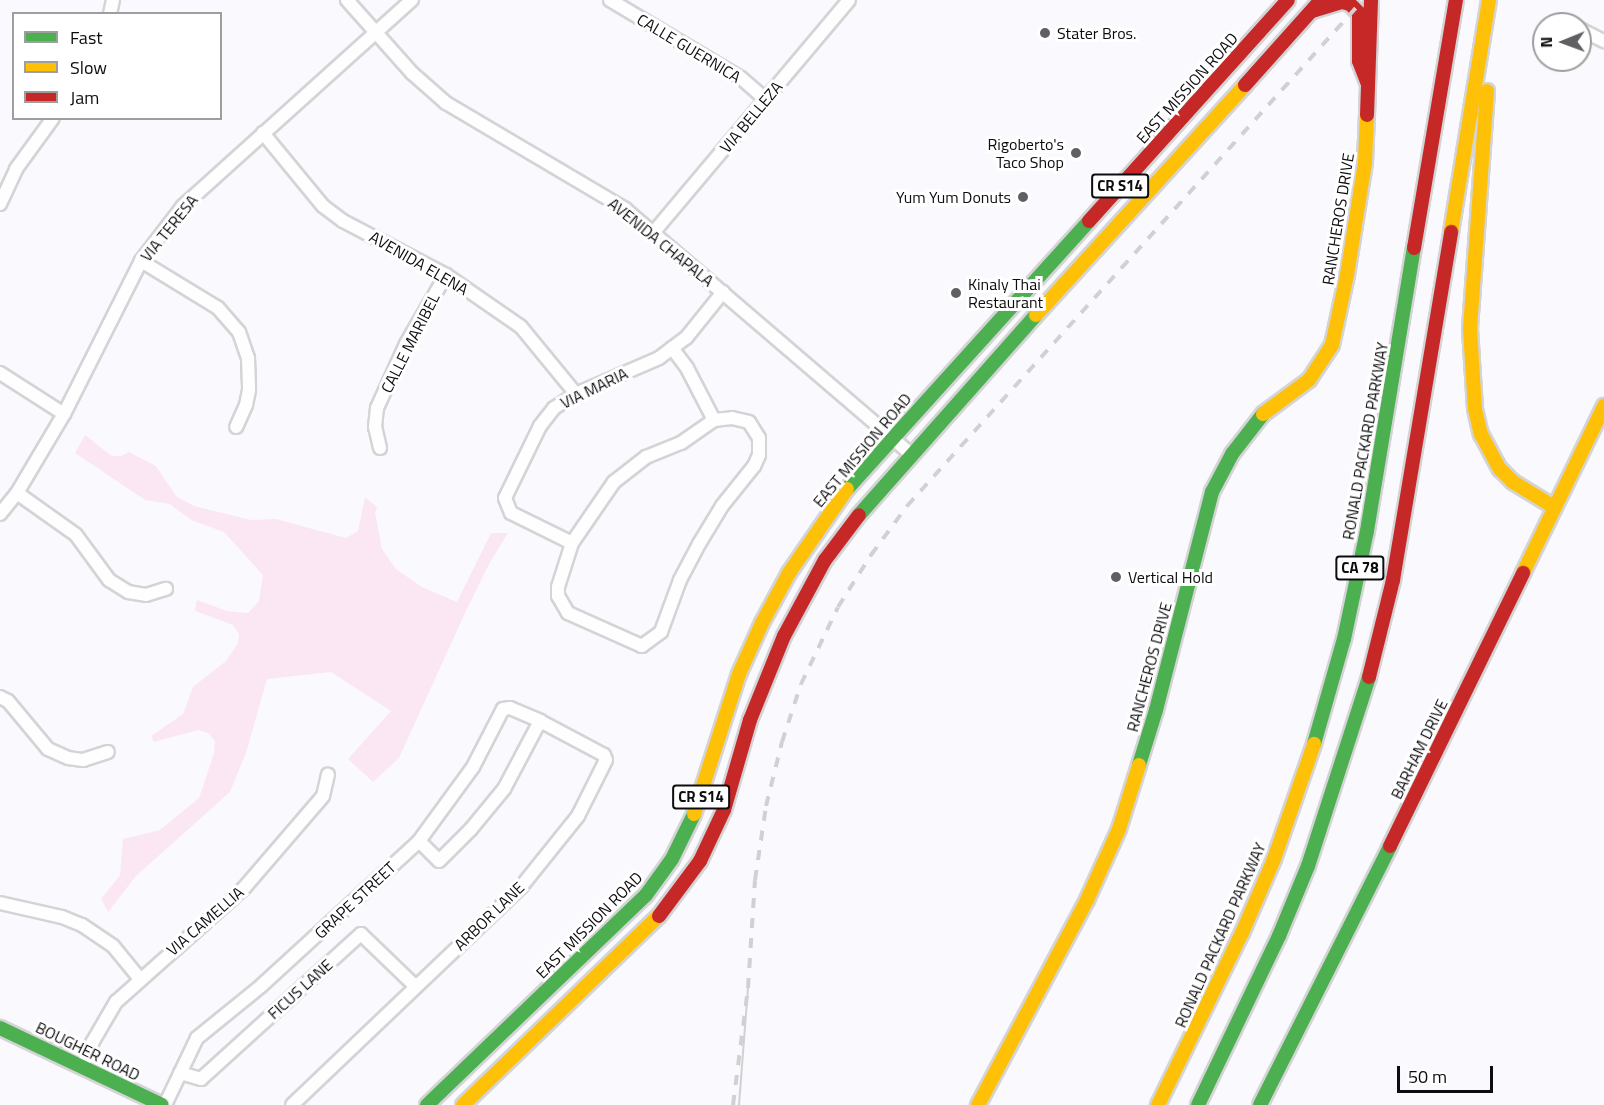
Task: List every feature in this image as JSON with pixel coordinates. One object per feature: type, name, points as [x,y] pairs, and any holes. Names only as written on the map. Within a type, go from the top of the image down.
[{"type":"main road","name":"EAST MISSION ROAD","points":[[427,1105],[626,915],[645,895],[672,859],[697,808],[739,674],[762,623],[820,526],[845,491],[1288,0]]},
{"type":"main road","name":"RANCHEROS DRIVE","points":[[978,1105],[1087,900],[1119,828],[1156,710],[1212,492],[1232,454],[1264,413],[1309,380],[1332,345],[1347,275],[1365,162],[1371,0]]},
{"type":"main road","name":"RONALD PACKARD PARKWAY","points":[[1158,1105],[1242,933],[1274,860],[1321,722],[1344,639],[1367,531],[1456,0]]},
{"type":"main road","points":[[1491,0],[1470,329],[1475,408],[1480,434],[1500,469],[1513,482],[1554,507]]},
{"type":"main road","name":"CA 78","points":[[1198,1105],[1279,936],[1308,866],[1366,691],[1392,580],[1491,0]]},
{"type":"main road","points":[[1317,5],[1342,2],[1350,4],[1359,13],[1361,25],[1359,62],[1368,84]]},
{"type":"main road","name":"CR S14","points":[[463,1105],[629,947],[680,891],[700,861],[716,828],[765,677],[803,596],[849,529],[911,454],[1317,5]]},
{"type":"main road","points":[[1121,223],[1138,181],[1138,175],[1134,170]]},
{"type":"main road","name":"BARHAM DRIVE","points":[[1260,1105],[1431,764],[1604,406]]},
{"type":"main road","name":"BOUGHER ROAD","points":[[0,1028],[164,1105]]},
{"type":"street","name":"AVENIDA CHAPALA","points":[[347,0],[412,73],[446,103],[584,182],[625,209],[911,454]]},
{"type":"street","name":"VIA TERESA","points":[[0,514],[17,493],[64,414],[141,261],[183,206],[412,0]]},
{"type":"street","name":"CALLE GUERNICA","points":[[610,0],[741,78],[766,100]]},
{"type":"street","name":"VIA BELLEZA","points":[[653,233],[849,0]]},
{"type":"street","points":[[0,204],[16,169],[52,120]]},
{"type":"street","name":"AVENIDA ELENA","points":[[263,133],[323,206],[343,221],[446,275],[521,327],[576,394]]},
{"type":"street","points":[[141,261],[218,308],[238,332],[248,358],[249,390],[246,405],[236,427]]},
{"type":"street","name":"CALLE MARIBEL","points":[[380,448],[375,427],[377,408],[406,345],[446,275]]},
{"type":"street","name":"VIA MARIA","points":[[572,543],[511,513],[505,498],[540,426],[554,408],[576,394],[658,358],[686,338],[723,292]]},
{"type":"street","points":[[672,348],[687,368],[714,420]]},
{"type":"street","points":[[0,373],[64,414]]},
{"type":"street","points":[[732,418],[748,422],[759,438],[759,455],[754,466],[722,506],[699,544],[680,580],[661,632],[642,646],[568,613],[558,596],[558,587],[572,543],[614,482],[646,457],[681,442],[714,420],[732,418]]},
{"type":"street","points":[[17,493],[76,535],[109,580],[128,592],[146,595],[166,589]]},
{"type":"street","points":[[0,697],[8,701],[48,748],[68,758],[83,760],[108,752]]},
{"type":"street","name":"GRAPE STREET","points":[[164,1105],[197,1038],[261,986],[418,841],[473,767],[502,709],[510,708],[540,721]]},
{"type":"street","points":[[418,841],[439,861],[471,829],[504,789],[540,721]]},
{"type":"street","name":"ARBOR LANE","points":[[291,1105],[521,887],[578,816],[606,760],[604,755],[540,721]]},
{"type":"street","name":"VIA CAMELLIA","points":[[82,1067],[92,1043],[116,1002],[244,888],[323,796],[328,775]]},
{"type":"street","points":[[0,903],[62,917],[82,925],[113,946],[140,979]]},
{"type":"street","name":"FICUS LANE","points":[[180,1073],[201,1079],[361,934],[415,986]]},
{"type":"shaded area","points":[[85,435],[112,456],[121,456],[129,452],[156,466],[176,496],[194,506],[251,520],[276,519],[346,538],[358,531],[365,497],[377,507],[375,513],[382,549],[396,569],[422,587],[457,602],[491,533],[508,533],[489,564],[465,613],[399,758],[373,782],[348,759],[391,711],[331,672],[267,679],[246,753],[230,792],[136,876],[108,912],[101,899],[120,875],[123,839],[160,830],[199,798],[214,753],[215,741],[208,733],[198,730],[154,742],[151,736],[183,714],[193,687],[226,661],[238,643],[239,634],[233,625],[195,611],[197,600],[227,611],[248,613],[259,601],[263,575],[224,532],[191,520],[170,504],[145,500],[75,453]]},
{"type":"tram line","points":[[739,1105],[748,988]]},
{"type":"railway","points":[[733,1105],[748,988],[755,880],[766,806],[782,742],[801,684],[838,607],[871,555],[907,506],[1363,0]]},
{"type":"traffic: fast","points":[[847,489],[1089,221]]},
{"type":"traffic: fast","points":[[1314,744],[1344,639],[1367,531],[1414,248]]},
{"type":"traffic: fast","points":[[859,515],[1036,315]]},
{"type":"traffic: fast","points":[[1139,765],[1156,710],[1212,492],[1232,454],[1263,414]]},
{"type":"traffic: fast","points":[[1198,1105],[1279,936],[1308,866],[1369,677]]},
{"type":"traffic: fast","points":[[427,1105],[646,895],[672,859],[694,814]]},
{"type":"traffic: fast","points":[[1260,1105],[1390,846]]},
{"type":"traffic: fast","points":[[0,1028],[162,1105]]},
{"type":"traffic: slow","points":[[1451,232],[1489,0]]},
{"type":"traffic: slow","points":[[1036,315],[1245,85]]},
{"type":"traffic: slow","points":[[1487,91],[1470,329],[1475,409],[1481,434],[1500,469],[1513,482],[1554,507]]},
{"type":"traffic: slow","points":[[1263,414],[1309,380],[1332,345],[1347,275],[1365,162],[1367,115]]},
{"type":"traffic: slow","points":[[1523,573],[1604,406]]},
{"type":"traffic: slow","points":[[694,814],[739,674],[762,623],[789,573],[847,489]]},
{"type":"traffic: slow","points":[[1158,1105],[1242,933],[1274,859],[1314,744]]},
{"type":"traffic: slow","points":[[978,1105],[1087,900],[1119,829],[1139,765]]},
{"type":"traffic: slow","points":[[463,1105],[659,916]]},
{"type":"traffic: jam","points":[[1089,221],[1288,0]]},
{"type":"traffic: jam","points":[[1245,85],[1321,0]]},
{"type":"traffic: jam","points":[[1367,115],[1371,0]]},
{"type":"traffic: jam","points":[[1414,248],[1456,0]]},
{"type":"traffic: jam","points":[[1312,11],[1342,2],[1350,4],[1359,13],[1359,61],[1368,84]]},
{"type":"traffic: jam","points":[[1369,677],[1393,580],[1451,232]]},
{"type":"traffic: jam","points":[[659,916],[700,861],[724,810],[750,720],[784,636],[825,560],[859,515]]},
{"type":"traffic: jam","points":[[1390,846],[1523,573]]},
{"type":"place","name":"Stater Bros.","points":[[1045,33]]},
{"type":"place","name":"Rigoberto's Taco Shop","points":[[1076,153]]},
{"type":"place","name":"Yum Yum Donuts","points":[[1023,197]]},
{"type":"place","name":"Kinaly Thai Restaurant","points":[[956,293]]},
{"type":"place","name":"Vertical Hold","points":[[1116,577]]}]
